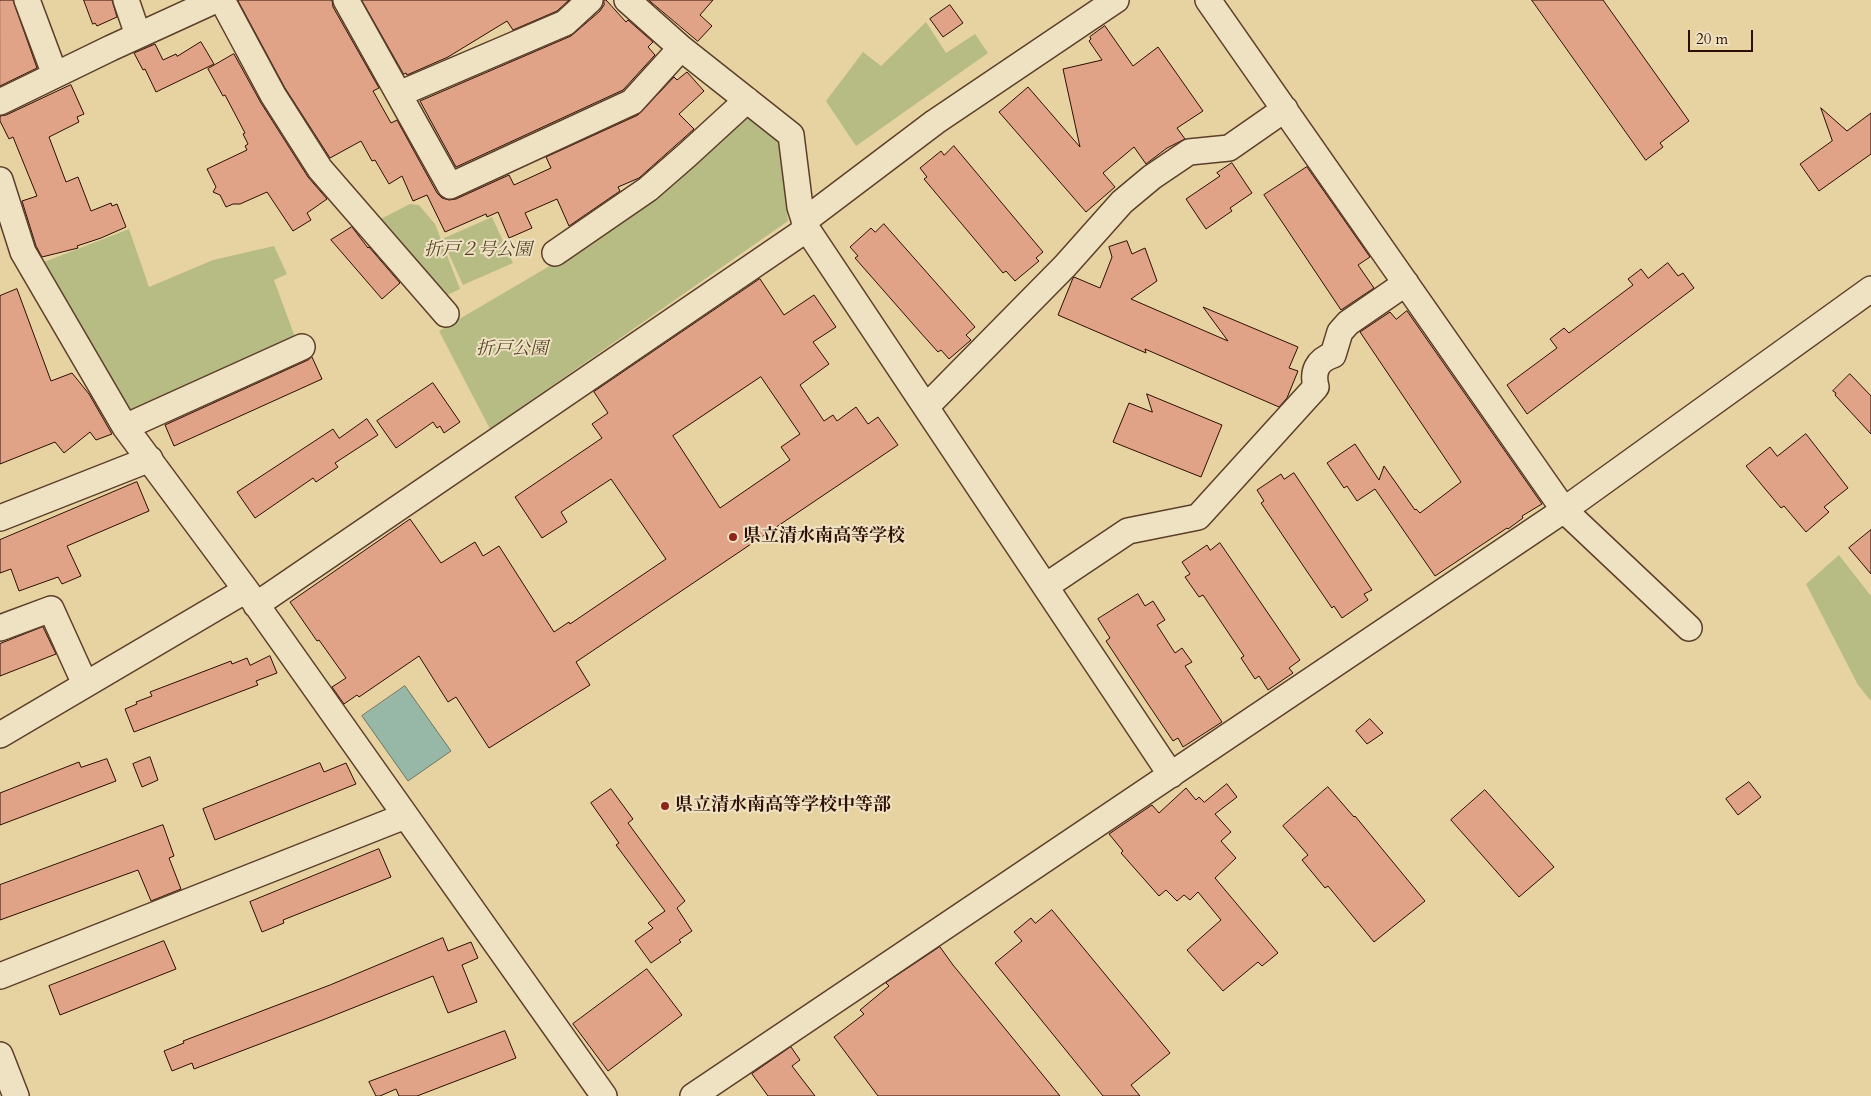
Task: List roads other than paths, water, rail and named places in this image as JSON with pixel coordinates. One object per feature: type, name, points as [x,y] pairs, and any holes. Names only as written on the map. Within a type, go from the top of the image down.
[{"type":"street","points":[[27,0],[55,75]]},
{"type":"street","points":[[126,0],[138,35]]},
{"type":"street","points":[[0,102],[138,35],[216,0]]},
{"type":"street","points":[[222,0],[273,94],[320,169],[446,314]]},
{"type":"street","points":[[346,0],[450,186],[632,102],[681,48]]},
{"type":"street","points":[[399,94],[565,23],[590,0]]},
{"type":"street","points":[[627,0],[681,48],[791,135],[800,207],[805,225],[1172,774]]},
{"type":"street","points":[[0,735],[85,684],[251,597],[805,225],[935,122],[1116,0]]},
{"type":"street","points":[[1208,0],[1564,510],[1689,628]]},
{"type":"street","points":[[555,253],[648,189],[688,155],[746,100]]},
{"type":"street","points":[[926,407],[1065,266],[1122,202],[1152,177],[1189,152],[1229,148],[1285,109]]},
{"type":"street","points":[[0,180],[24,252],[125,426],[251,597],[604,1096]]},
{"type":"street","points":[[1046,586],[1128,531],[1198,517],[1316,387],[1313,377],[1317,366],[1325,358],[1333,355],[1340,332],[1348,323],[1406,283]]},
{"type":"street","points":[[693,1096],[1564,510],[1871,289]]},
{"type":"street","points":[[125,426],[302,348]]},
{"type":"street","points":[[0,518],[150,459]]},
{"type":"street","points":[[0,628],[51,609],[85,684]]},
{"type":"street","points":[[0,976],[405,816]]},
{"type":"street","points":[[0,1055],[16,1096]]},
{"type":"place","name":"県立清水南高等学校","points":[[733,537]]},
{"type":"place","name":"県立清水南高等学校中等部","points":[[665,806]]},
{"type":"park label","name":"折戸２号公園","points":[[478,251]]},
{"type":"park label","name":"折戸公園","points":[[512,350]]}]
